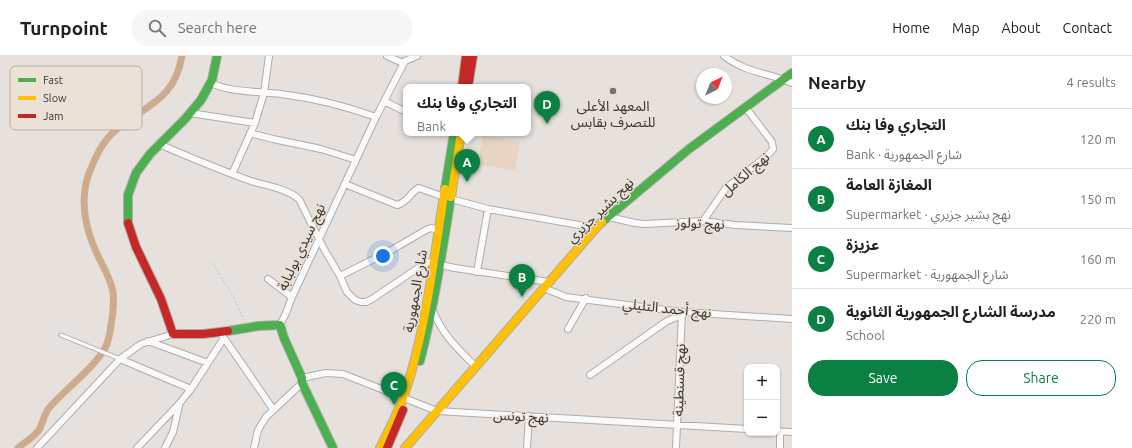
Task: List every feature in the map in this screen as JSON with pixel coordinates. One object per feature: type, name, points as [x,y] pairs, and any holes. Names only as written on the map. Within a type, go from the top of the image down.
[{"type":"street","points":[[173,334],[156,288],[132,237],[127,222],[126,208],[131,184],[139,168],[159,144],[198,104],[211,83],[217,56]]},
{"type":"street","points":[[232,174],[255,123],[264,93],[269,56]]},
{"type":"street","points":[[387,56],[404,60],[417,56]]},
{"type":"street","points":[[462,84],[466,56]]},
{"type":"street","points":[[468,84],[473,56]]},
{"type":"street","points":[[724,56],[752,71],[783,79],[792,84]]},
{"type":"street","name":"نهج سيدي بولبابة","points":[[280,325],[376,117],[404,60]]},
{"type":"street","name":"نهج بشير جزيري","points":[[405,448],[596,228],[672,163],[792,73]]},
{"type":"street","points":[[211,83],[225,89],[299,96],[352,108],[376,117]]},
{"type":"street","points":[[384,101],[403,110]]},
{"type":"street","name":"نهج الكامل","points":[[703,221],[726,188],[767,156],[773,148],[772,142],[746,108]]},
{"type":"street","points":[[190,113],[255,123]]},
{"type":"street","points":[[250,133],[321,149],[356,160]]},
{"type":"street","name":"شارع الجمهورية","points":[[387,448],[423,352],[432,309],[437,264],[448,198],[455,136]]},
{"type":"street","points":[[159,144],[264,186],[281,189],[292,193],[303,204],[319,240],[340,276],[347,292],[350,296],[360,302],[366,302],[424,264],[430,262],[437,264]]},
{"type":"street","points":[[345,184],[397,205],[405,202],[418,188],[488,209],[596,228]]},
{"type":"street","name":"شارع الجمهورية","points":[[380,448],[405,400],[429,292],[437,264],[438,230],[448,198]]},
{"type":"street","points":[[477,272],[488,209]]},
{"type":"street","name":"نهج تولوز","points":[[609,217],[644,224],[703,221],[735,225],[792,228]]},
{"type":"street","points":[[340,276],[395,248],[426,230],[431,228],[438,230]]},
{"type":"street","name":"نهج أحمد التليلي","points":[[437,264],[546,285],[566,297],[586,298],[682,313],[792,319]]},
{"type":"street","points":[[268,279],[292,297]]},
{"type":"street","points":[[568,329],[586,298]]},
{"type":"street","points":[[432,309],[449,340],[475,366]]},
{"type":"street","points":[[590,375],[667,321],[682,313]]},
{"type":"street","name":"نهج قسنطينة","points":[[676,448],[682,313]]},
{"type":"street","points":[[37,448],[117,358],[132,349],[148,341],[173,334],[222,335],[269,324],[280,325],[302,380],[333,448]]},
{"type":"street","points":[[137,448],[180,404],[208,363],[222,335]]},
{"type":"street","points":[[222,335],[273,409]]},
{"type":"street","points":[[148,341],[208,363]]},
{"type":"street","points":[[117,358],[191,389]]},
{"type":"street","name":"نهج تونس","points":[[302,380],[326,373],[343,374],[405,400],[437,411],[744,429]]},
{"type":"street","points":[[254,448],[260,424],[302,380]]},
{"type":"street","points":[[165,448],[173,432],[180,404]]},
{"type":"street","points":[[527,448],[529,416]]},
{"type":"street","points":[[780,431],[792,432]]},
{"type":"street","points":[[779,436],[780,448]]},
{"type":"lane","points":[[62,335],[99,352],[117,358]]},
{"type":"path","points":[[213,263],[235,300],[247,328]]},
{"type":"shaded area","points":[[483,136],[520,142],[515,171],[478,164]]},
{"type":"waterway","points":[[142,111],[158,100],[173,83],[182,56]]},
{"type":"waterway","points":[[18,448],[37,433],[49,408],[95,362],[107,344],[112,317],[113,292],[87,228],[84,197],[88,176],[99,151],[111,134],[116,130]]},
{"type":"traffic: fast","points":[[128,223],[128,195],[136,173],[150,154],[185,119],[201,100],[212,80],[217,56]]},
{"type":"traffic: fast","points":[[602,222],[689,149],[792,73]]},
{"type":"traffic: fast","points":[[445,189],[454,136]]},
{"type":"traffic: fast","points":[[420,361],[434,300],[451,197]]},
{"type":"traffic: fast","points":[[228,331],[258,326],[280,325],[284,338],[302,378],[302,383],[333,448]]},
{"type":"traffic: slow","points":[[451,197],[461,136]]},
{"type":"traffic: slow","points":[[380,448],[401,404],[418,348],[445,189]]},
{"type":"traffic: slow","points":[[405,448],[602,222]]},
{"type":"traffic: jam","points":[[462,84],[466,56]]},
{"type":"traffic: jam","points":[[468,84],[473,56]]},
{"type":"traffic: jam","points":[[128,223],[136,247],[161,299],[173,334],[203,334],[228,331]]},
{"type":"traffic: jam","points":[[387,448],[403,410]]},
{"type":"place","name":"المعهد الأعلى للتصرف بقابس","points":[[613,91]]},
{"type":"place","name":"مدرسة الشارع الجمهورية الثانوية","points":[[547,124]]},
{"type":"place","name":"التجاري وفا بنك","points":[[467,182]]},
{"type":"place","name":"المغازة العامة","points":[[522,297]]},
{"type":"place","name":"عزيزة","points":[[394,405]]}]
